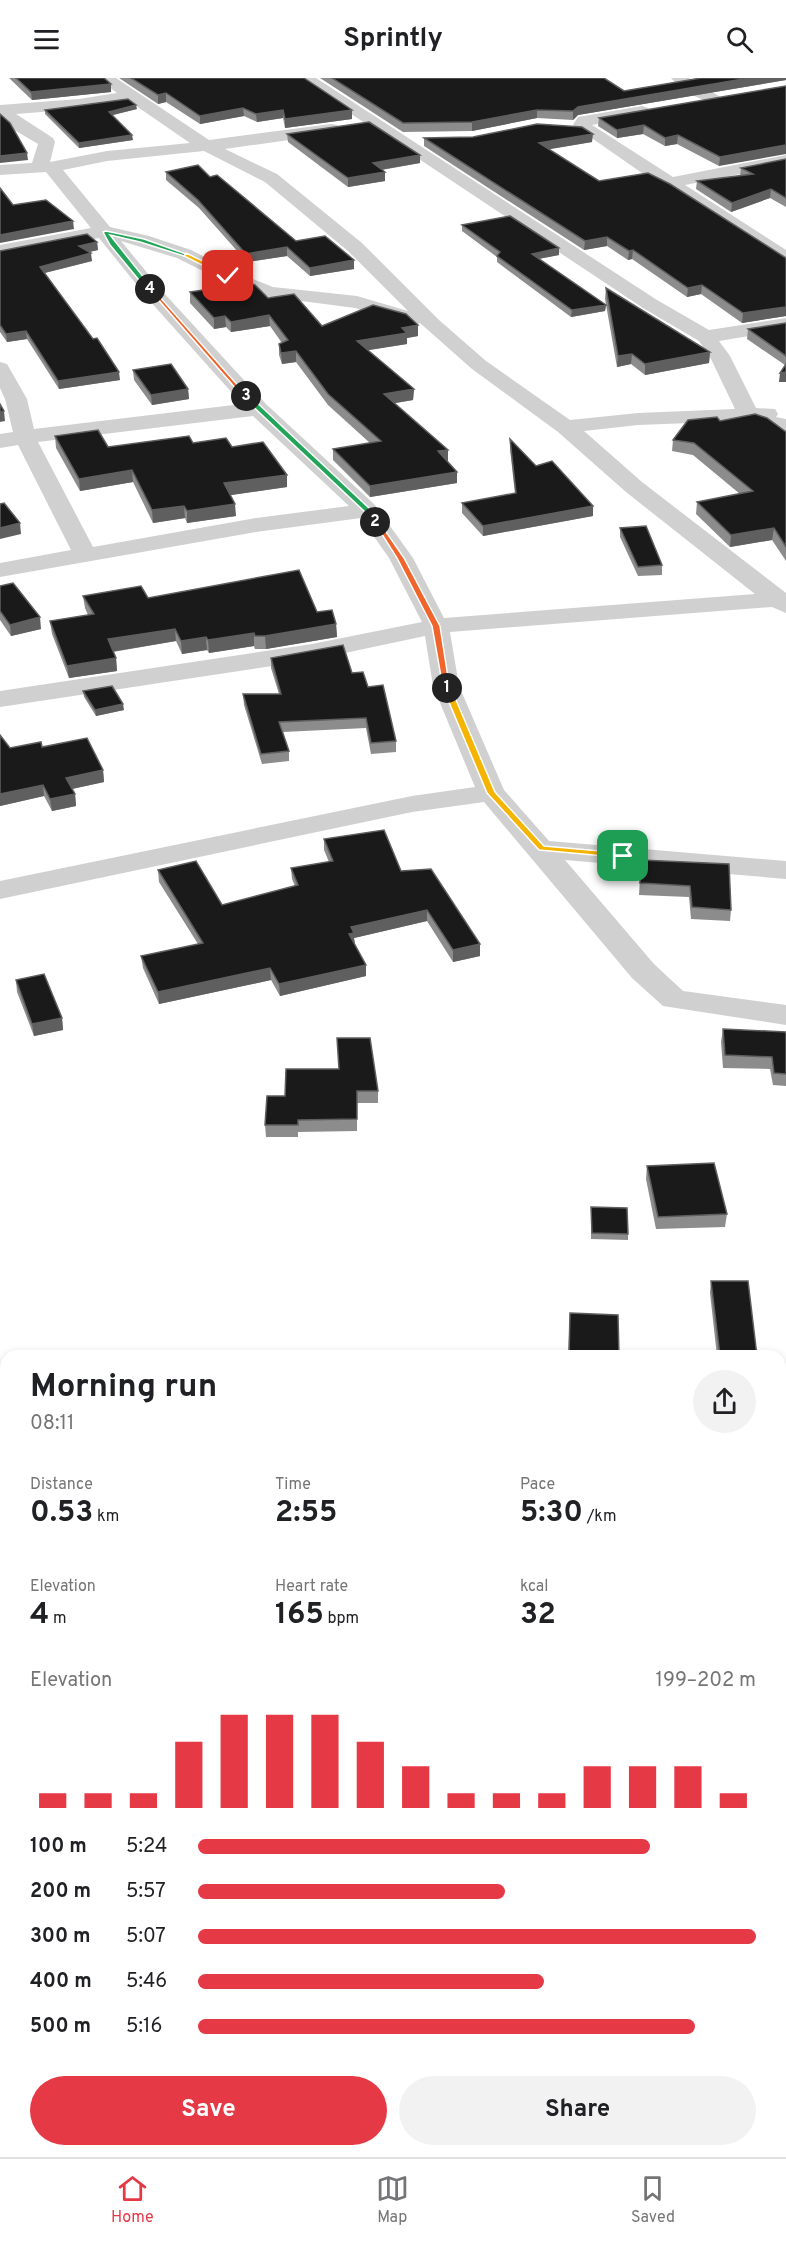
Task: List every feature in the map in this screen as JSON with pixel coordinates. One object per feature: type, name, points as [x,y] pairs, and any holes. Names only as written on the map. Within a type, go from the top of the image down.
[{"type":"street","points":[[105,78],[206,146],[271,178],[355,247],[432,324],[479,365],[566,427],[634,487],[783,602]]},
{"type":"street","points":[[305,78],[622,286],[706,337],[720,356],[749,416],[786,426]]},
{"type":"street","points":[[679,78],[691,88],[722,98],[683,104]]},
{"type":"street","points":[[1,110],[78,104],[131,96]]},
{"type":"street","points":[[583,128],[581,122],[584,121],[661,108]]},
{"type":"street","points":[[1,110],[17,124],[47,142],[45,167],[106,232],[112,244],[156,296],[258,409],[367,510],[401,558],[436,626],[446,686],[491,793],[542,849],[643,971],[674,999],[786,1015]]},
{"type":"street","points":[[0,170],[45,167],[107,156],[206,146],[372,123]]},
{"type":"street","points":[[560,127],[583,128],[786,258]]},
{"type":"street","points":[[400,139],[431,140]]},
{"type":"street","points":[[668,183],[786,160]]},
{"type":"street","points":[[0,251],[60,238],[106,232],[142,240],[184,254],[228,276],[270,292],[357,302],[432,324]]},
{"type":"street","points":[[762,243],[786,238]]},
{"type":"street","points":[[706,337],[786,324]]},
{"type":"street","points":[[0,368],[16,399],[25,437],[85,555]]},
{"type":"street","points":[[0,441],[258,409]]},
{"type":"street","points":[[566,427],[638,419],[749,416],[786,411]]},
{"type":"street","points":[[0,570],[255,525],[367,510]]},
{"type":"street","points":[[0,699],[312,652],[436,626],[783,602]]},
{"type":"street","points":[[0,890],[412,804],[491,793]]},
{"type":"street","points":[[542,849],[786,870]]},
{"type":"building","points":[[16,78],[104,78],[111,84],[31,92]]},
{"type":"building","points":[[131,78],[304,78],[352,110],[285,119],[283,110],[256,114],[243,108],[200,116],[166,93],[158,95]]},
{"type":"building","points":[[332,78],[604,78],[624,91],[701,78],[749,78],[578,107],[573,111],[537,110],[472,122],[403,123]]},
{"type":"building","points":[[786,86],[786,145],[720,157],[678,135],[665,138],[644,125],[617,130],[599,118]]},
{"type":"building","points":[[128,99],[136,105],[109,112],[132,135],[79,143],[45,110]]},
{"type":"building","points":[[0,114],[10,123],[27,153],[0,156]]},
{"type":"building","points":[[369,122],[420,155],[373,163],[385,172],[348,178],[287,134]]},
{"type":"building","points":[[537,124],[582,127],[593,134],[539,143],[599,181],[648,173],[670,184],[786,258],[786,307],[743,313],[702,285],[688,288],[633,250],[629,251],[607,237],[585,241],[424,138],[473,137]]},
{"type":"building","points":[[786,159],[786,198],[771,189],[732,203],[697,181],[753,174],[741,168]]},
{"type":"building","points":[[198,165],[210,177],[217,175],[296,241],[325,236],[354,260],[310,268],[287,247],[246,254],[198,200],[166,172]]},
{"type":"building","points":[[0,188],[13,205],[46,200],[73,221],[0,235]]},
{"type":"building","points":[[510,216],[559,248],[532,254],[606,305],[572,310],[497,256],[500,252],[462,225]]},
{"type":"building","points":[[87,234],[97,242],[79,246],[91,253],[40,267],[93,339],[97,338],[119,372],[58,381],[26,331],[6,334],[0,325],[0,251]]},
{"type":"building","points":[[249,283],[255,285],[268,298],[294,294],[322,326],[373,305],[406,314],[418,325],[402,328],[407,333],[357,341],[414,389],[384,394],[448,450],[438,451],[457,472],[370,486],[333,449],[381,441],[328,394],[296,351],[281,353],[279,344],[288,340],[269,315],[231,322],[225,316],[214,318],[190,292]]},
{"type":"building","points":[[606,288],[710,352],[645,364],[632,354],[618,356]]},
{"type":"building","points":[[786,323],[786,356],[748,329]]},
{"type":"building","points":[[171,364],[188,389],[151,395],[133,370]]},
{"type":"building","points":[[786,364],[786,372],[780,373]]},
{"type":"building","points":[[755,414],[767,418],[786,432],[786,547],[774,528],[731,535],[697,502],[753,491],[694,443],[673,440],[688,420],[717,417],[720,421]]},
{"type":"building","points":[[98,430],[108,447],[189,436],[193,443],[226,438],[232,447],[263,442],[287,475],[224,483],[235,504],[187,511],[184,506],[152,510],[132,470],[79,479],[55,436]]},
{"type":"building","points":[[510,439],[536,466],[552,461],[593,506],[483,526],[462,503],[516,493]]},
{"type":"building","points":[[4,503],[20,523],[0,528],[0,504]]},
{"type":"building","points":[[646,526],[662,565],[638,567],[620,528]]},
{"type":"building","points":[[299,570],[317,612],[332,610],[336,624],[265,636],[255,636],[254,633],[208,640],[206,637],[181,641],[175,629],[108,639],[116,658],[67,666],[50,621],[94,614],[83,596],[141,586],[148,598]]},
{"type":"building","points":[[13,583],[40,617],[10,625],[0,611],[0,586]]},
{"type":"building","points":[[343,645],[352,673],[363,672],[368,687],[383,685],[396,741],[371,743],[366,718],[279,722],[289,751],[261,754],[243,694],[281,694],[271,658]]},
{"type":"building","points":[[112,686],[123,704],[95,710],[83,691]]},
{"type":"building","points":[[0,735],[10,748],[41,742],[42,747],[87,738],[103,770],[66,778],[75,794],[50,799],[43,785],[0,794]]},
{"type":"building","points":[[384,830],[401,871],[431,869],[480,944],[453,950],[427,910],[351,927],[354,933],[349,934],[366,965],[279,984],[270,968],[158,992],[141,956],[203,943],[158,870],[196,861],[222,905],[298,885],[291,868],[333,861],[324,839]]},
{"type":"building","points":[[641,860],[729,864],[731,910],[692,907],[690,886],[640,883]]},
{"type":"building","points":[[44,974],[62,1018],[32,1024],[16,980]]},
{"type":"building","points":[[723,1029],[786,1032],[786,1074],[774,1073],[772,1057],[725,1055]]},
{"type":"building","points":[[337,1038],[370,1038],[378,1091],[357,1091],[357,1119],[298,1120],[298,1125],[265,1125],[267,1096],[285,1096],[286,1069],[339,1069]]},
{"type":"building","points":[[714,1163],[727,1214],[658,1217],[647,1166]]},
{"type":"building","points":[[591,1207],[627,1208],[628,1234],[592,1233]]},
{"type":"building","points":[[711,1281],[748,1281],[756,1350],[719,1350]]},
{"type":"building","points":[[570,1313],[618,1315],[619,1350],[569,1350]]},
{"type":"route","points":[[228,276],[184,254],[142,240],[106,232],[112,244],[156,296],[258,409],[367,510],[401,558],[436,626],[446,686],[491,793],[542,849],[623,856]]}]
